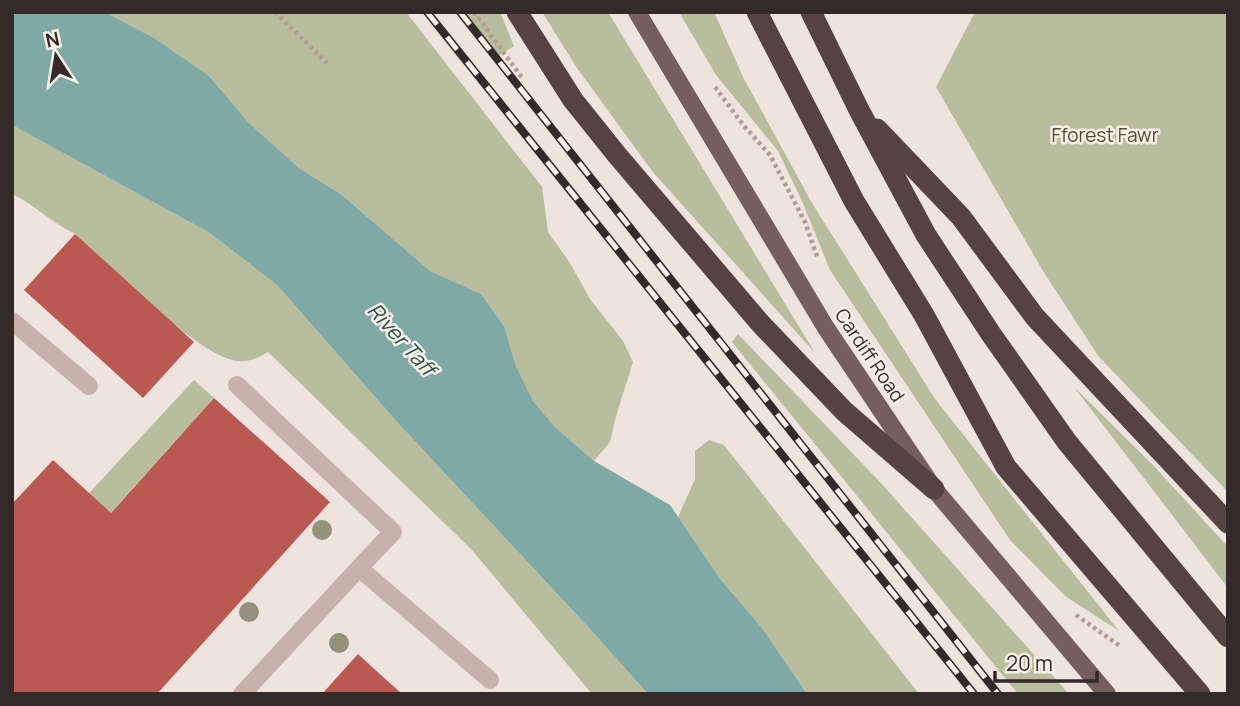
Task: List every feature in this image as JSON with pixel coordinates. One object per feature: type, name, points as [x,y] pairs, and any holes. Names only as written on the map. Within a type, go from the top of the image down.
[{"type":"highway","points":[[517,12],[572,100],[760,323],[844,411],[934,489]]},
{"type":"highway","points":[[757,12],[853,201],[924,315],[1006,467],[1200,694]]},
{"type":"highway","points":[[811,12],[859,110],[926,235],[991,334],[1067,442],[1228,637]]},
{"type":"highway","points":[[859,110],[961,217],[1035,317],[1228,523]]},
{"type":"main road","name":"Cardiff Road","points":[[637,12],[826,328],[934,489],[1107,694]]},
{"type":"lane","points":[[12,321],[89,386]]},
{"type":"lane","points":[[237,385],[393,532],[242,694]]},
{"type":"lane","points":[[359,568],[490,680]]},
{"type":"path","points":[[275,12],[328,64]]},
{"type":"path","points":[[714,86],[770,155],[805,222],[821,266]]},
{"type":"path","points":[[1069,610],[1119,645],[1127,654]]},
{"type":"green space","points":[[105,12],[406,12],[542,187],[548,232],[570,263],[590,299],[623,341],[633,362],[610,442],[594,461],[555,427],[533,401],[516,366],[504,326],[481,294],[430,271],[342,195],[299,168],[249,123],[209,76],[156,39]]},
{"type":"green space","points":[[462,12],[500,12],[514,46],[497,57]]},
{"type":"green space","points":[[542,12],[608,12],[815,353],[652,171],[577,68]]},
{"type":"green space","points":[[679,12],[714,12],[743,77],[812,203],[935,399],[1119,631],[1065,596],[1010,540],[830,270],[778,151],[716,75]]},
{"type":"green space","name":"Fforest Fawr","points":[[975,12],[1228,12],[1228,492],[1099,357],[1043,271],[936,87]]},
{"type":"green space","points":[[12,125],[210,233],[278,286],[398,423],[648,694],[592,694],[472,550],[268,352],[253,359],[237,361],[199,343],[153,307],[75,234],[12,194]]},
{"type":"green space","points":[[738,334],[880,482],[1069,694],[1018,694],[732,342]]},
{"type":"green space","points":[[194,380],[214,398],[12,622],[12,576]]},
{"type":"green space","points":[[1074,387],[1154,466],[1228,547],[1228,588]]},
{"type":"green space","points":[[709,440],[724,445],[919,694],[807,694],[762,628],[721,580],[678,517],[695,479],[695,451]]},
{"type":"water","name":"River Taff","points":[[12,12],[105,12],[156,39],[209,76],[249,123],[299,168],[342,195],[430,271],[481,294],[504,326],[516,366],[533,401],[555,427],[594,461],[670,505],[721,580],[762,628],[807,694],[648,694],[398,423],[278,286],[210,233],[12,125]]},
{"type":"building","points":[[75,234],[194,342],[143,398],[24,290]]},
{"type":"building","points":[[214,398],[330,502],[157,694],[12,694],[12,504],[53,460],[111,513]]},
{"type":"building","points":[[358,654],[371,666],[402,694],[322,694]]},
{"type":"railway","points":[[427,12],[974,694]]},
{"type":"railway","points":[[460,12],[998,694]]}]
